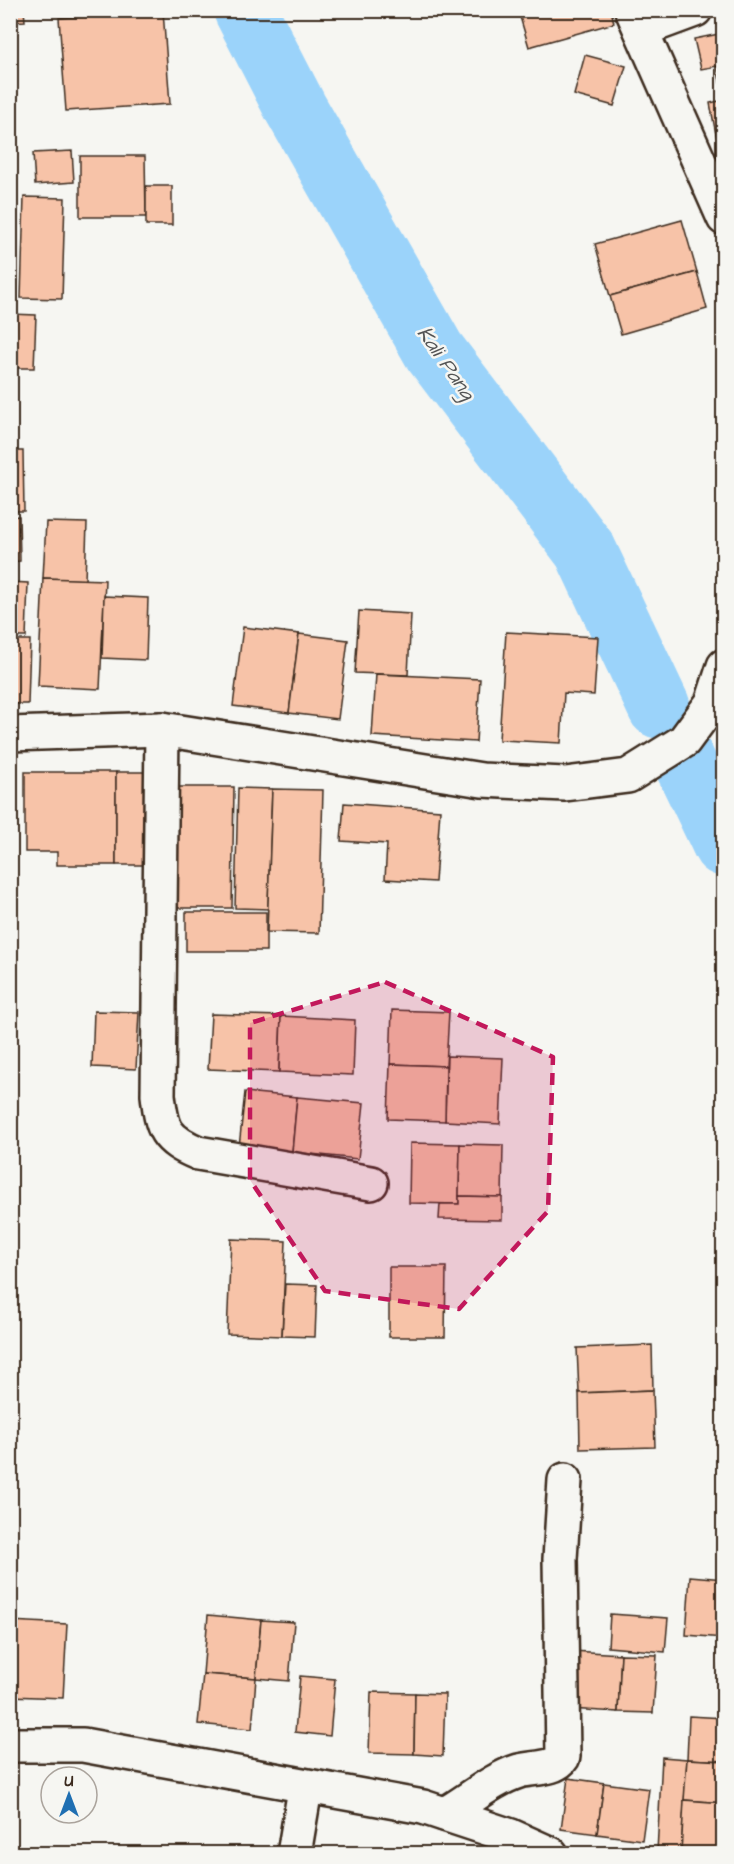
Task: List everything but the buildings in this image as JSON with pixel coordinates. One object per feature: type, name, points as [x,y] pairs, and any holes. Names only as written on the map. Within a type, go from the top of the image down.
[{"type":"street","points":[[695,10],[636,20],[723,218]]},
{"type":"street","points":[[10,734],[162,729],[482,780],[565,784],[628,776],[684,741],[712,703],[723,666]]},
{"type":"street","points":[[162,729],[158,1095],[160,1117],[166,1133],[177,1144],[198,1153],[371,1183]]},
{"type":"street","points":[[445,1814],[515,1772],[553,1765],[560,1762],[563,1757],[560,1559],[565,1480]]},
{"type":"street","points":[[10,1745],[83,1745],[423,1807],[511,1836],[551,1854]]},
{"type":"street","points":[[294,1854],[304,1795],[309,1788]]},
{"type":"highlighted area","points":[[385,982],[553,1057],[548,1211],[459,1309],[325,1291],[250,1180],[250,1023]]},
{"type":"waterway","name":"Kali Pang","points":[[245,10],[296,109],[434,351],[585,550],[659,707]]},
{"type":"waterway","name":"Kali Pang","points":[[683,759],[724,845]]}]
